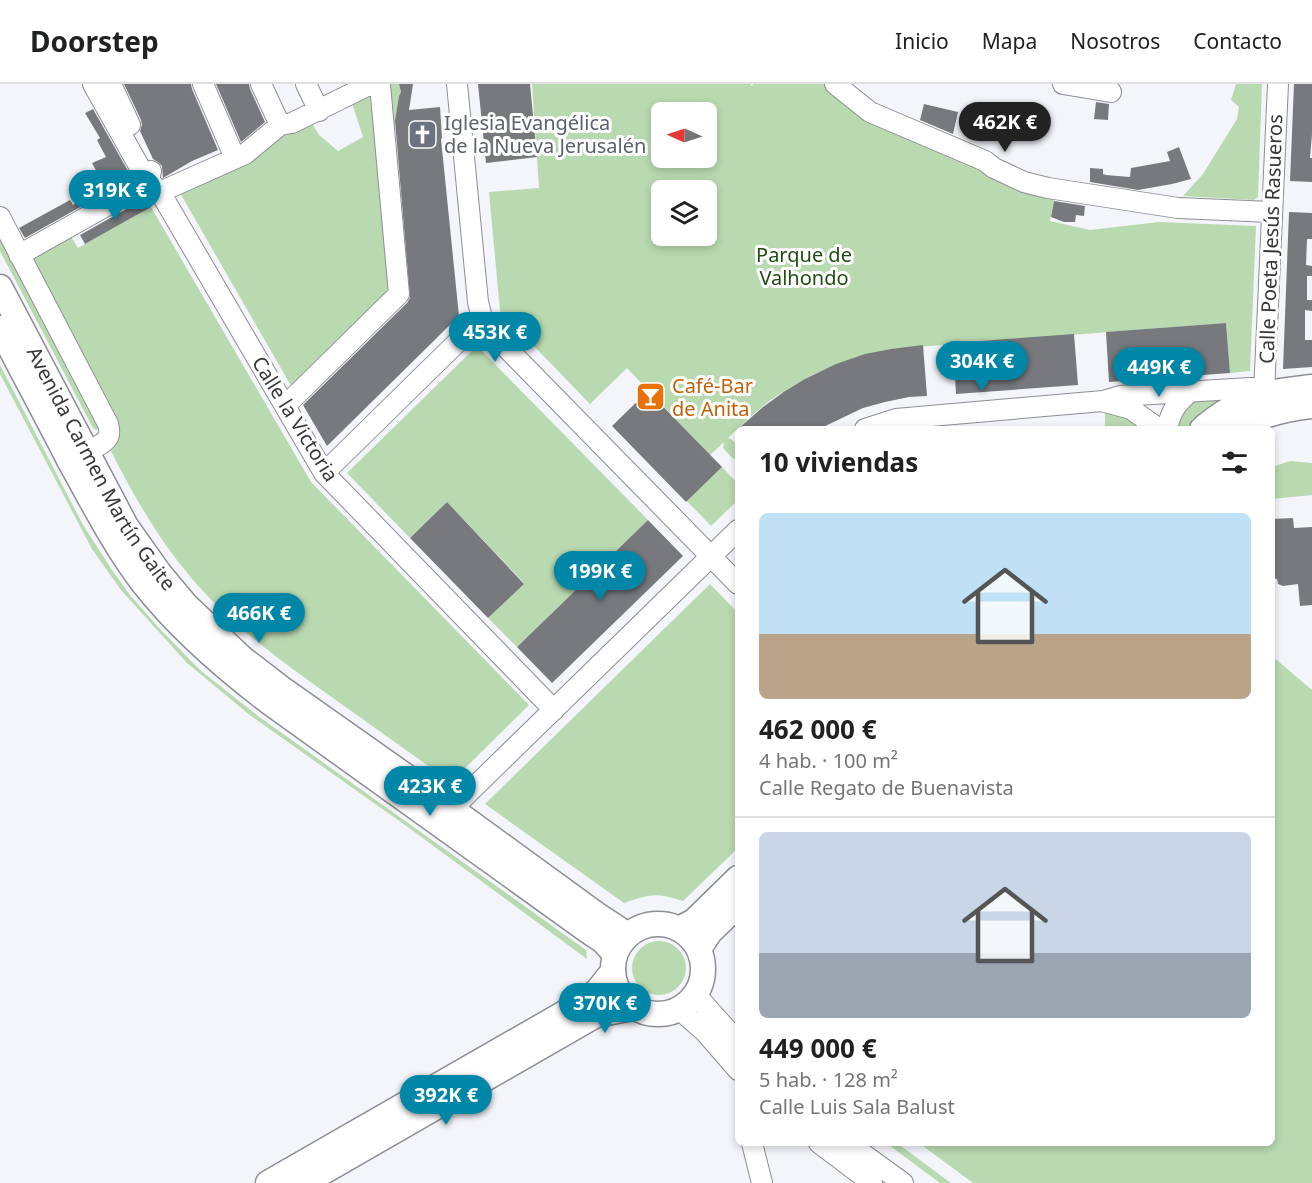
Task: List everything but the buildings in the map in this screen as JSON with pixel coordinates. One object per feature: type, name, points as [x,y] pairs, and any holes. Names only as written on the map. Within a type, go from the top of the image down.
[{"type":"main road","name":"Avenida Carmen Martín Gaite","points":[[0,287],[126,526],[160,574],[186,605],[242,658],[452,820]]},
{"type":"main road","name":"Avenida Carmen Martín Gaite","points":[[0,328],[108,532],[143,583],[170,615],[227,670],[265,699],[596,914],[618,953]]},
{"type":"main road","points":[[1205,426],[1233,408],[1264,394],[1312,387]]},
{"type":"main road","points":[[1239,426],[1282,411],[1312,406]]},
{"type":"main road","points":[[679,929],[694,921],[735,881]]},
{"type":"main road","points":[[699,949],[710,932],[735,908]]},
{"type":"main road","points":[[268,1183],[588,1000],[598,990],[618,953],[639,928],[652,924],[666,924],[691,937],[699,949],[704,964],[702,981],[688,1002],[661,1015],[651,1015],[633,1008],[618,992],[614,981],[618,953]]},
{"type":"main road","points":[[304,1183],[596,1015],[633,1008]]},
{"type":"street","name":"Calle la Victoria","points":[[93,84],[144,175],[154,187],[324,472],[554,710]]},
{"type":"street","points":[[111,84],[150,169],[154,187]]},
{"type":"street","points":[[203,84],[235,158]]},
{"type":"street","points":[[261,84],[280,125]]},
{"type":"street","points":[[306,84],[319,111]]},
{"type":"street","points":[[19,255],[154,187],[245,154],[280,125],[292,123],[319,111],[371,84]]},
{"type":"street","points":[[457,84],[478,302],[487,328],[735,581]]},
{"type":"street","points":[[835,84],[870,112],[985,161],[994,168],[1024,182],[1048,188],[1178,208],[1272,212]]},
{"type":"street","points":[[1063,84],[1111,92]]},
{"type":"street","name":"Calle Poeta Jesús Rasueros","points":[[1264,394],[1278,84]]},
{"type":"street","points":[[285,406],[399,294],[380,85]]},
{"type":"street","points":[[0,217],[108,424],[110,432],[108,440],[88,453],[81,463],[78,475]]},
{"type":"street","points":[[324,472],[482,318]]},
{"type":"street","points":[[874,426],[896,419],[1103,401],[1120,396],[1249,388],[1256,388],[1264,394]]},
{"type":"street","points":[[1168,426],[1177,403],[1191,391]]},
{"type":"street","points":[[1103,401],[1131,409],[1145,422]]},
{"type":"street","points":[[452,820],[554,710],[735,533]]},
{"type":"street","points":[[688,1002],[735,1040]]},
{"type":"street","points":[[688,1002],[705,1032],[735,1067]]},
{"type":"street","points":[[753,1146],[762,1183]]},
{"type":"street","points":[[823,1146],[872,1183]]},
{"type":"street","points":[[852,1146],[903,1183]]},
{"type":"green space","points":[[385,84],[399,84],[401,92],[390,160],[407,293],[301,403],[180,193],[248,164],[278,136],[310,120],[319,135],[338,151],[363,137],[352,103]]},
{"type":"green space","name":"Parque de Valhondo","points":[[532,84],[750,84],[752,86],[753,84],[827,84],[1055,195],[1050,221],[1090,230],[1159,222],[1256,226],[1250,371],[1230,373],[1226,323],[891,349],[824,370],[778,395],[741,426],[735,426],[735,432],[728,438],[735,443],[735,458],[733,459],[723,448],[724,442],[710,455],[627,368],[590,404],[500,311],[489,192],[539,188]]},
{"type":"green space","points":[[1236,84],[1262,84],[1258,197],[1254,200],[1183,196],[1203,174],[1237,119],[1239,107],[1231,100]]},
{"type":"green space","points":[[151,207],[311,482],[529,705],[451,782],[286,664],[218,607],[189,575],[164,542],[111,451],[116,446],[119,434],[27,258],[69,233],[78,248]]},
{"type":"green space","points":[[0,233],[99,427],[96,430],[0,251]]},
{"type":"green space","points":[[477,346],[648,520],[517,647],[488,618],[524,583],[447,502],[410,538],[347,473]]},
{"type":"green space","points":[[0,365],[83,525],[112,570],[159,628],[200,670],[258,716],[586,950],[587,959],[405,825],[251,716],[187,663],[121,590],[92,549],[0,374]]},
{"type":"green space","points":[[1241,396],[1188,426],[1175,426],[1177,414],[1191,401]]},
{"type":"green space","points":[[1105,410],[1125,416],[1139,426],[1105,426]]},
{"type":"green space","points":[[1290,461],[1312,463],[1312,495],[1275,499],[1275,466]]},
{"type":"green space","points":[[722,467],[735,481],[735,503],[711,526],[687,501]]},
{"type":"green space","points":[[710,584],[735,610],[735,851],[683,901],[653,895],[624,903],[485,804]]},
{"type":"green space","points":[[1275,659],[1312,690],[1312,1183],[973,1183],[923,1146],[1275,1146]]},
{"type":"green space","points":[[659,941],[669,943],[678,949],[684,958],[686,968],[684,978],[678,987],[669,993],[659,995],[649,993],[640,987],[634,978],[632,968],[634,958],[640,949],[649,943]]},
{"type":"green space","points":[[890,1146],[901,1146],[951,1183],[940,1183]]},
{"type":"place","name":"Iglesia Evangélica de la Nueva Jerusalén","points":[[423,134]]},
{"type":"place","name":"Café-Bar de Anita","points":[[651,397]]}]
